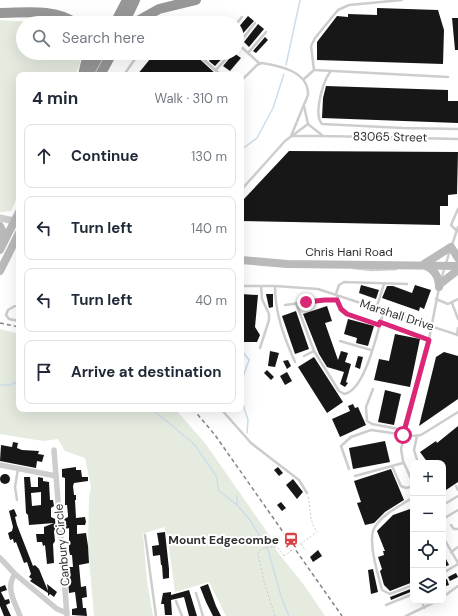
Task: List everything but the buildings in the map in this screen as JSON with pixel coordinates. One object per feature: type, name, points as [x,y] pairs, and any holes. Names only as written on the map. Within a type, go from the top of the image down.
[{"type":"highway","points":[[119,16],[127,0]]},
{"type":"highway","points":[[127,16],[135,0]]},
{"type":"highway","points":[[146,16],[159,9],[196,0]]},
{"type":"highway","points":[[0,13],[48,13],[60,16]]},
{"type":"highway","points":[[84,72],[86,60]]},
{"type":"highway","points":[[90,72],[96,60]]},
{"type":"highway","points":[[101,72],[107,60]]},
{"type":"main road","points":[[1,247],[16,223]]},
{"type":"main road","points":[[0,226],[3,232],[1,247]]},
{"type":"main road","points":[[0,271],[16,239]]},
{"type":"main road","points":[[421,265],[434,259],[451,247],[458,258]]},
{"type":"main road","name":"Chris Hani Road","points":[[244,260],[287,264],[403,264],[458,266]]},
{"type":"main road","points":[[421,265],[434,271],[438,277],[440,285],[458,270]]},
{"type":"street","points":[[0,218],[16,221]]},
{"type":"street","name":"Canbury Circle","points":[[54,450],[67,615]]},
{"type":"street","points":[[0,465],[56,476]]},
{"type":"street","name":"Canbury Circle","points":[[0,558],[15,574],[57,609],[67,615]]},
{"type":"street","points":[[15,574],[10,580],[10,588],[20,616]]},
{"type":"lane","points":[[314,70],[311,46],[315,38],[338,10],[349,5],[402,0]]},
{"type":"lane","points":[[244,37],[255,23]]},
{"type":"lane","points":[[248,52],[266,32]]},
{"type":"lane","points":[[244,49],[259,63],[268,64],[296,73],[304,79],[308,89],[304,106],[291,136]]},
{"type":"lane","points":[[126,72],[134,60]]},
{"type":"lane","points":[[216,70],[225,60]]},
{"type":"lane","points":[[205,61],[218,72]]},
{"type":"lane","points":[[244,78],[259,63]]},
{"type":"lane","points":[[304,79],[314,70],[448,77]]},
{"type":"lane","points":[[330,72],[322,87],[319,118],[322,124],[458,129]]},
{"type":"lane","points":[[304,106],[308,124],[323,136]]},
{"type":"lane","points":[[244,187],[291,136],[308,124]]},
{"type":"lane","name":"83065 Street","points":[[291,136],[458,139]]},
{"type":"lane","points":[[457,231],[451,225],[458,209]]},
{"type":"lane","points":[[410,477],[403,463],[401,449],[403,435],[429,340],[436,299],[445,265],[458,227]]},
{"type":"lane","points":[[406,284],[340,283],[336,294],[337,300],[341,309],[347,314],[429,340]]},
{"type":"lane","points":[[376,309],[384,284]]},
{"type":"lane","name":"Marshall Drive","points":[[244,286],[310,288],[336,294],[384,312],[457,335]]},
{"type":"lane","points":[[260,348],[269,320],[269,314],[262,299],[261,286]]},
{"type":"lane","points":[[275,286],[277,314],[285,341],[295,362]]},
{"type":"lane","points":[[436,299],[448,304],[458,299]]},
{"type":"lane","points":[[285,305],[337,300]]},
{"type":"lane","points":[[452,302],[458,319]]},
{"type":"lane","points":[[296,303],[314,351],[339,391],[346,394],[360,381],[384,312]]},
{"type":"lane","points":[[15,306],[8,310],[6,315],[9,319],[16,321]]},
{"type":"lane","points":[[457,335],[458,328]]},
{"type":"lane","points":[[340,341],[371,350]]},
{"type":"lane","points":[[304,356],[314,351]]},
{"type":"lane","points":[[373,389],[366,407],[367,421],[372,424],[404,430]]},
{"type":"lane","points":[[224,412],[252,443],[299,480],[307,493]]},
{"type":"lane","points":[[348,469],[341,446],[351,437],[371,430],[417,436],[458,412]]},
{"type":"lane","points":[[417,436],[415,456],[417,460]]},
{"type":"lane","points":[[355,476],[403,463]]},
{"type":"lane","points":[[392,466],[401,486],[406,488],[410,487]]},
{"type":"lane","points":[[17,500],[15,487],[18,469]]},
{"type":"lane","points":[[446,503],[458,496]]},
{"type":"lane","points":[[410,499],[379,522],[373,532],[372,539],[378,578],[382,590],[390,594],[410,586]]},
{"type":"lane","points":[[446,517],[458,510]]},
{"type":"lane","points":[[451,525],[454,529],[458,529]]},
{"type":"lane","points":[[145,535],[156,616]]},
{"type":"lane","points":[[446,543],[458,564],[446,571]]},
{"type":"lane","points":[[451,552],[458,547]]},
{"type":"lane","points":[[446,596],[458,586]]},
{"type":"lane","points":[[196,593],[203,616]]},
{"type":"lane","points":[[386,605],[410,595]]},
{"type":"lane","points":[[176,602],[182,616]]},
{"type":"lane","points":[[423,604],[424,608]]},
{"type":"lane","points":[[406,616],[431,604]]},
{"type":"path","points":[[275,616],[265,585],[258,553],[263,548],[276,546],[284,556],[317,532],[311,524],[311,510],[307,493]]},
{"type":"path","points":[[286,544],[291,551]]},
{"type":"path","points":[[301,544],[306,551]]},
{"type":"shaded area","points":[[0,20],[16,21],[16,60],[80,60],[80,64],[76,72],[16,72],[16,200],[11,211],[0,212]]},
{"type":"shaded area","points":[[0,329],[16,333],[16,412],[178,412],[205,443],[274,542],[276,550],[304,585],[325,616],[226,616],[209,582],[175,592],[167,534],[164,527],[143,534],[147,581],[153,616],[94,616],[88,547],[89,498],[91,487],[85,458],[65,451],[58,439],[43,441],[0,434]]},
{"type":"waterway","points":[[286,65],[300,0]]},
{"type":"waterway","points":[[244,148],[257,138],[273,108],[284,74]]},
{"type":"waterway","points":[[244,353],[249,360],[244,374]]},
{"type":"waterway","points":[[0,385],[10,385],[16,382]]},
{"type":"waterway","points":[[244,407],[248,420],[247,433]]},
{"type":"waterway","points":[[156,412],[194,444],[217,477],[218,490],[237,505],[250,520],[268,550],[281,596],[289,616]]},
{"type":"waterway","points":[[237,496],[237,505]]},
{"type":"railway","points":[[0,323],[16,326]]},
{"type":"railway","points":[[196,412],[215,435],[342,616]]},
{"type":"place","name":"Mount Edgecombe","points":[[291,540]]},
{"type":"route","points":[[306,302],[337,300],[341,309],[347,314],[379,325],[380,322],[429,340],[403,435]]}]
